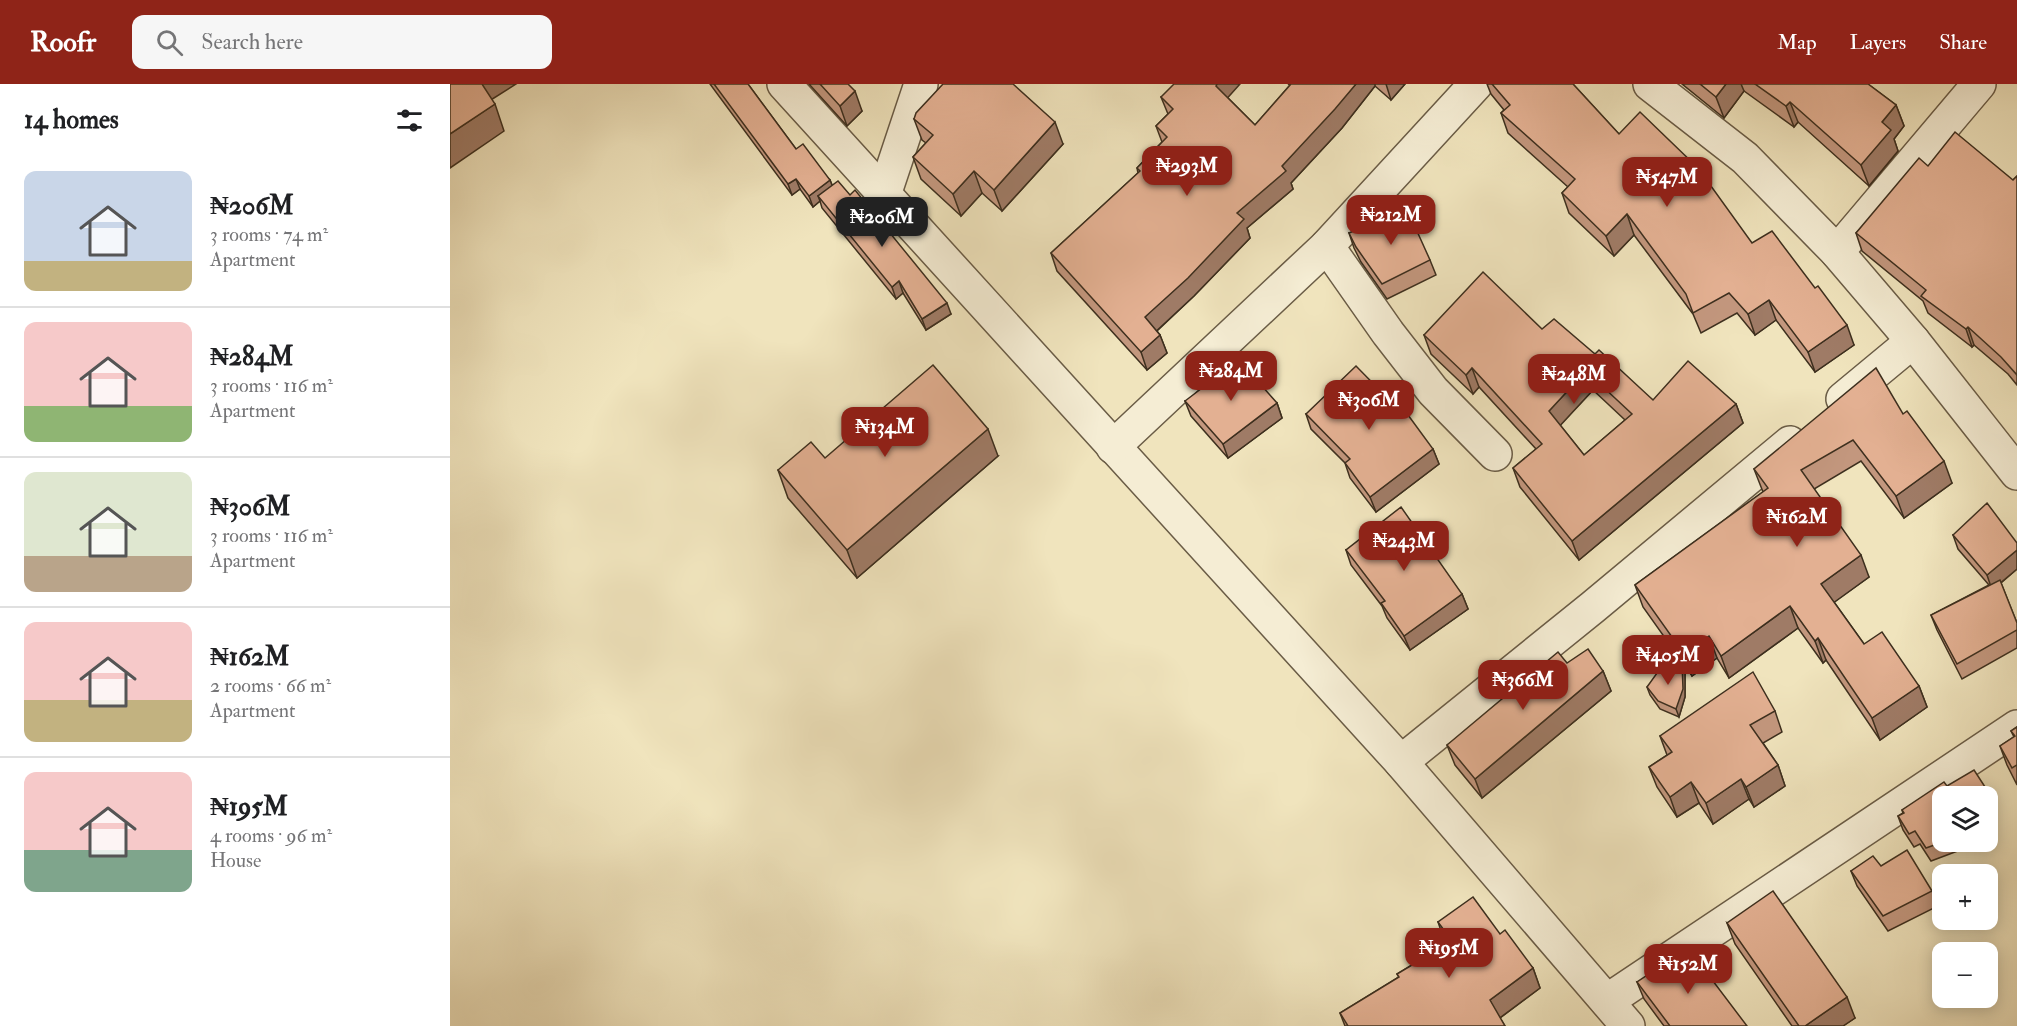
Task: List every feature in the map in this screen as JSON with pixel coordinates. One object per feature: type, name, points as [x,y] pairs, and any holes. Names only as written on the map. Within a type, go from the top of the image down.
[{"type":"street","points":[[784,84],[1401,762],[1628,1026]]},
{"type":"street","points":[[884,195],[921,84]]},
{"type":"street","points":[[1113,447],[1327,246],[1476,84]]},
{"type":"street","points":[[1650,84],[1745,158],[1837,252],[1913,340],[2017,473]]},
{"type":"street","points":[[1837,252],[1979,84]]},
{"type":"street","points":[[1327,246],[1433,391],[1495,454]]},
{"type":"street","points":[[1401,762],[1602,599],[1913,340]]},
{"type":"street","points":[[1606,1001],[2017,728]]},
{"type":"building","points":[[450,84],[482,84],[495,104],[450,134]]},
{"type":"building","points":[[714,84],[748,84],[796,149],[803,144],[830,180],[809,196],[796,179],[788,184]]},
{"type":"building","points":[[820,84],[848,84],[855,91],[840,106]]},
{"type":"building","points":[[943,84],[1013,84],[1055,122],[994,190],[974,171],[953,194],[913,157],[933,135],[914,119],[916,113]]},
{"type":"building","points":[[1174,84],[1217,84],[1216,86],[1255,125],[1291,84],[1356,84],[1282,166],[1286,171],[1237,213],[1244,219],[1188,278],[1145,317],[1160,335],[1141,352],[1051,253],[1140,171],[1137,168],[1167,137],[1156,126],[1173,109],[1161,97]]},
{"type":"building","points":[[1492,84],[1573,84],[1619,134],[1640,112],[1698,168],[1752,243],[1772,231],[1815,288],[1818,286],[1847,325],[1808,352],[1769,300],[1748,314],[1729,293],[1693,313],[1686,294],[1627,214],[1606,236],[1562,193],[1575,179],[1501,113],[1510,105]]},
{"type":"building","points":[[1700,84],[1726,84],[1716,97]]},
{"type":"building","points":[[1755,84],[1868,84],[1896,105],[1882,122],[1891,130],[1861,165],[1790,102],[1786,106]]},
{"type":"building","points":[[1955,132],[2013,180],[2017,176],[2017,375],[1968,327],[1966,329],[1921,296],[1926,290],[1856,233],[1919,158],[1928,166]]},
{"type":"building","points":[[838,181],[850,195],[855,190],[947,303],[922,319],[899,281],[892,287],[818,196]]},
{"type":"building","points":[[1407,209],[1430,260],[1382,284],[1349,233]]},
{"type":"building","points":[[1483,272],[1542,329],[1554,319],[1595,354],[1599,350],[1653,400],[1688,361],[1736,404],[1572,541],[1513,468],[1542,444],[1472,368],[1466,375],[1424,335]],"holes":[[[1586,371],[1632,414],[1584,455],[1549,411]]]},
{"type":"building","points":[[1239,360],[1277,403],[1223,444],[1185,401]]},
{"type":"building","points":[[933,365],[988,429],[847,550],[778,470],[811,442],[825,458]]},
{"type":"building","points":[[1356,366],[1406,417],[1408,415],[1433,449],[1370,497],[1345,463],[1350,459],[1306,414]]},
{"type":"building","points":[[1876,368],[1903,414],[1907,411],[1944,461],[1896,496],[1853,440],[1801,470],[1861,555],[1821,584],[1864,644],[1882,632],[1919,686],[1872,718],[1818,638],[1815,641],[1790,606],[1721,656],[1709,636],[1684,654],[1635,585],[1768,488],[1754,469]]},
{"type":"building","points":[[1987,503],[2017,543],[2017,550],[1987,575],[1953,535]]},
{"type":"building","points":[[1401,507],[1462,594],[1404,636],[1381,603],[1385,601],[1346,550]]},
{"type":"building","points":[[2000,580],[2017,623],[2017,630],[1957,664],[1931,615]]},
{"type":"building","points":[[1588,649],[1603,671],[1475,779],[1447,745],[1558,652],[1567,663]]},
{"type":"building","points":[[1682,662],[1683,689],[1676,709],[1658,701],[1647,687],[1657,673]]},
{"type":"building","points":[[1753,672],[1775,711],[1750,725],[1778,765],[1746,787],[1741,779],[1706,803],[1691,782],[1670,797],[1649,767],[1672,752],[1660,736]]},
{"type":"building","points":[[2017,727],[2017,765],[2012,768],[2000,746],[2015,736],[2011,731]]},
{"type":"building","points":[[1974,770],[1984,786],[1947,786]]},
{"type":"building","points":[[1932,790],[1932,846],[1926,848],[1915,831],[1909,834],[1898,816],[1904,813],[1902,810]]},
{"type":"building","points":[[1907,850],[1932,891],[1883,916],[1851,871],[1873,856],[1881,866]]},
{"type":"building","points":[[1773,891],[1847,997],[1805,1026],[1799,1026],[1727,923]]},
{"type":"building","points":[[1473,897],[1500,934],[1505,930],[1533,968],[1490,1000],[1505,1026],[1348,1026],[1340,1013],[1399,977],[1397,974],[1452,941],[1438,922]]},
{"type":"building","points":[[1688,948],[1747,1026],[1670,1026],[1637,982]]}]
